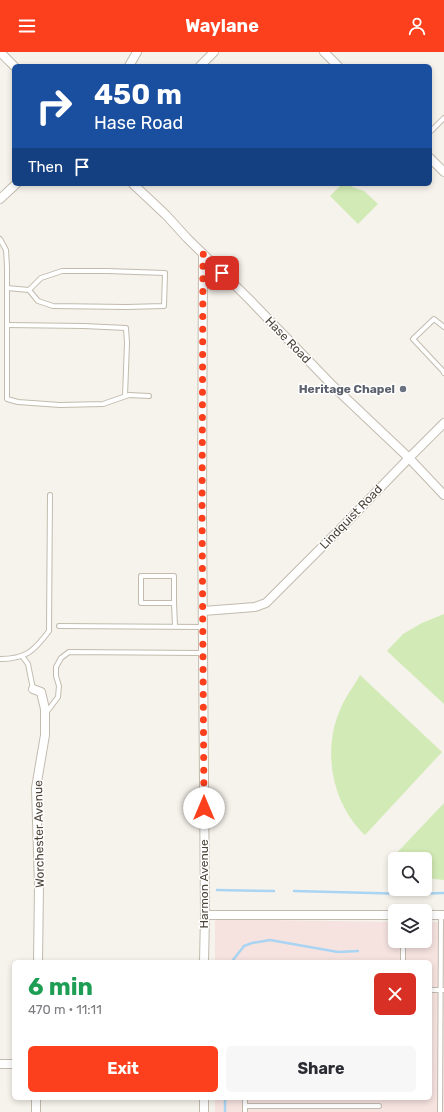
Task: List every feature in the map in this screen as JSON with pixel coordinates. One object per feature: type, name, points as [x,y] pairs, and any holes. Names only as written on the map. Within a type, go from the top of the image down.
[{"type":"street","points":[[0,52],[12,64]]},
{"type":"street","points":[[130,64],[137,52]]},
{"type":"street","points":[[202,64],[214,52]]},
{"type":"street","points":[[324,52],[336,64]]},
{"type":"street","points":[[432,160],[444,172]]},
{"type":"street","points":[[0,199],[14,186]]},
{"type":"street","name":"Hase Road","points":[[135,186],[166,215],[333,386],[409,458],[444,495]]},
{"type":"street","name":"Harmon Avenue","points":[[203,254],[202,513],[204,960]]},
{"type":"street","name":"Lindquist Road","points":[[203,611],[255,607],[266,603],[444,423]]},
{"type":"street","name":"Worchester Avenue","points":[[33,689],[41,692],[45,709],[45,735],[36,788],[40,886],[38,960]]},
{"type":"street","points":[[205,914],[388,915]]},
{"type":"street","points":[[432,915],[443,915]]},
{"type":"street","points":[[0,1064],[12,1064]]},
{"type":"street","points":[[36,1100],[36,1112]]},
{"type":"street","points":[[204,1100],[204,1112]]},
{"type":"lane","points":[[432,130],[444,118]]},
{"type":"lane","points":[[0,239],[6,250],[7,267],[8,399],[18,402],[60,405],[103,404],[129,395],[149,396]]},
{"type":"lane","points":[[7,288],[29,290],[38,302],[53,306],[164,306],[165,273],[62,271],[41,278],[29,290]]},
{"type":"lane","points":[[444,327],[434,319],[413,339],[443,370],[444,374]]},
{"type":"lane","points":[[7,326],[126,328],[128,343],[125,396]]},
{"type":"lane","points":[[0,659],[11,659],[27,654],[39,644],[49,631],[50,495]]},
{"type":"lane","points":[[174,603],[141,603],[141,576],[174,576],[175,626]]},
{"type":"lane","points":[[59,626],[203,627]]},
{"type":"lane","points":[[45,715],[58,697],[59,686],[56,676],[56,667],[61,658],[69,652],[203,653]]},
{"type":"lane","points":[[22,656],[28,664],[33,689]]},
{"type":"lane","points":[[440,1112],[443,915]]},
{"type":"lane","points":[[403,948],[403,960]]},
{"type":"lane","points":[[245,1100],[245,1112]]},
{"type":"lane","points":[[245,1106],[379,1106]]},
{"type":"shaded area","points":[[215,919],[388,922],[388,948],[432,948],[432,922],[444,922],[444,1112],[215,1112],[215,1100],[432,1100],[432,960],[215,960]]},
{"type":"green space","points":[[340,186],[351,186],[364,191],[378,204],[358,224],[330,196]]},
{"type":"green space","points":[[444,614],[444,704],[387,651],[403,634],[422,623]]},
{"type":"green space","points":[[360,675],[442,752],[365,835],[345,808],[338,793],[333,776],[331,759],[335,726],[342,706]]},
{"type":"green space","points":[[444,803],[444,880],[432,879],[432,852],[398,852]]},
{"type":"waterway","points":[[217,890],[274,891]]},
{"type":"waterway","points":[[294,891],[411,894],[444,893]]},
{"type":"waterway","points":[[233,960],[244,946],[270,940],[338,952],[358,951]]},
{"type":"waterway","points":[[225,1100],[225,1112]]},
{"type":"place","name":"Heritage Chapel","points":[[403,389]]},
{"type":"route","points":[[204,808],[202,513],[203,254],[222,273]]}]
